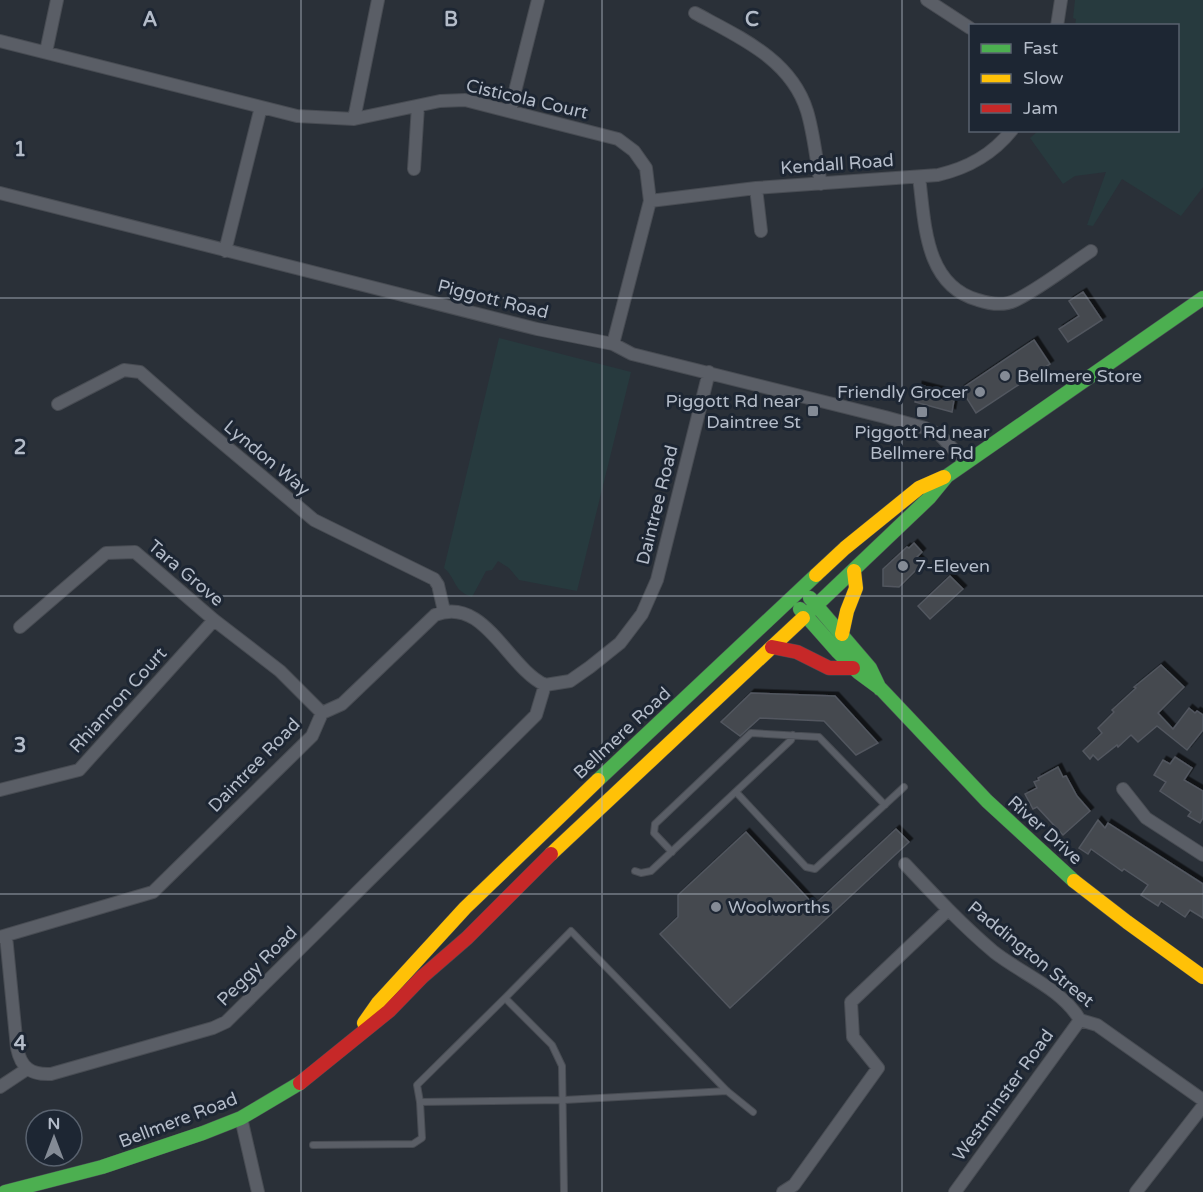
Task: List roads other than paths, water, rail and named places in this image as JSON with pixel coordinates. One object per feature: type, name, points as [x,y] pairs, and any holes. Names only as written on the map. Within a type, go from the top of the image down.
[{"type":"street","points":[[46,52],[57,0]]},
{"type":"street","points":[[354,119],[378,0]]},
{"type":"street","points":[[510,111],[538,0]]},
{"type":"street","points":[[927,0],[969,27]]},
{"type":"street","points":[[1057,24],[1061,0]]},
{"type":"street","points":[[695,13],[764,51],[790,78],[807,110],[821,184]]},
{"type":"street","name":"Cisticola Court","points":[[0,41],[297,116],[354,119],[440,101],[465,100],[618,139],[634,151],[646,168],[650,201],[613,344]]},
{"type":"street","points":[[414,169],[418,106]]},
{"type":"street","points":[[225,251],[261,107]]},
{"type":"street","name":"Kendall Road","points":[[650,201],[756,188],[938,175],[968,166],[986,156],[1001,144],[1010,132]]},
{"type":"street","points":[[919,177],[928,245],[942,277],[964,297],[992,304],[1016,301],[1091,251]]},
{"type":"street","points":[[756,188],[761,231]]},
{"type":"street","name":"Piggott Road","points":[[0,193],[537,330],[613,344],[632,354],[925,428],[940,435],[964,462]]},
{"type":"street","name":"Bellmere Road","points":[[5,1192],[102,1167],[203,1133],[241,1118],[304,1081],[389,1011],[422,976],[467,938],[568,837],[854,571],[929,498],[947,476],[1203,298]]},
{"type":"street","name":"Lyndon Way","points":[[58,405],[124,370],[141,372],[314,520],[434,579],[438,585],[444,611]]},
{"type":"street","name":"Daintree Road","points":[[545,685],[570,681],[590,667],[620,643],[642,614],[657,580],[709,372]]},
{"type":"street","name":"Bellmere Road","points":[[347,1046],[378,1003],[465,908],[557,819],[845,548],[919,488],[947,476]]},
{"type":"street","name":"Tara Grove","points":[[20,627],[106,553],[135,552],[214,620],[280,671],[322,714]]},
{"type":"street","points":[[842,634],[856,588],[854,571]]},
{"type":"street","name":"River Drive","points":[[801,588],[870,668],[880,689]]},
{"type":"street","name":"River Drive","points":[[790,599],[853,668],[880,689],[985,800],[1054,865],[1135,929],[1203,977]]},
{"type":"street","points":[[444,611],[464,612],[481,622],[528,675],[545,685]]},
{"type":"street","name":"Daintree Road","points":[[3,936],[153,892],[312,736],[322,714],[342,704],[435,615],[444,611]]},
{"type":"street","name":"Rhiannon Court","points":[[0,790],[80,770],[214,620]]},
{"type":"street","points":[[772,647],[797,652],[829,668],[853,668]]},
{"type":"street","name":"Peggy Road","points":[[27,1069],[38,1075],[51,1074],[213,1028],[226,1022],[536,715],[545,685]]},
{"type":"street","points":[[1123,789],[1146,818],[1203,855]]},
{"type":"street","name":"Paddington Street","points":[[905,864],[948,910],[995,953],[1072,1006],[1080,1020],[1097,1025],[1203,1100]]},
{"type":"street","points":[[783,1192],[794,1185],[878,1068],[853,1037],[850,1002],[948,910]]},
{"type":"street","points":[[0,1087],[27,1069],[20,1061],[17,1048],[3,936]]},
{"type":"street","name":"Westminster Road","points":[[955,1192],[1080,1020]]},
{"type":"street","points":[[1136,1192],[1203,1106]]},
{"type":"street","points":[[241,1118],[258,1192]]},
{"type":"lane","points":[[672,852],[654,833],[655,824],[748,734],[819,737],[885,805]]},
{"type":"lane","points":[[635,871],[641,873],[651,871],[791,741],[793,735]]},
{"type":"lane","points":[[736,792],[811,869],[819,867],[904,788]]},
{"type":"lane","points":[[313,1145],[413,1144],[422,1138],[417,1085],[571,931],[727,1091],[753,1112]]},
{"type":"lane","points":[[505,998],[552,1045],[562,1066],[564,1192]]},
{"type":"lane","points":[[420,1102],[564,1100],[727,1091]]},
{"type":"place","name":"Bellmere Store","points":[[1005,376]]},
{"type":"place","name":"Friendly Grocer","points":[[980,392]]},
{"type":"place","name":"Piggott Rd near Daintree St","points":[[813,411]]},
{"type":"place","name":"Piggott Rd near Bellmere Rd","points":[[922,412]]},
{"type":"place","name":"7-Eleven","points":[[903,566]]},
{"type":"place","name":"Woolworths","points":[[716,907]]}]
